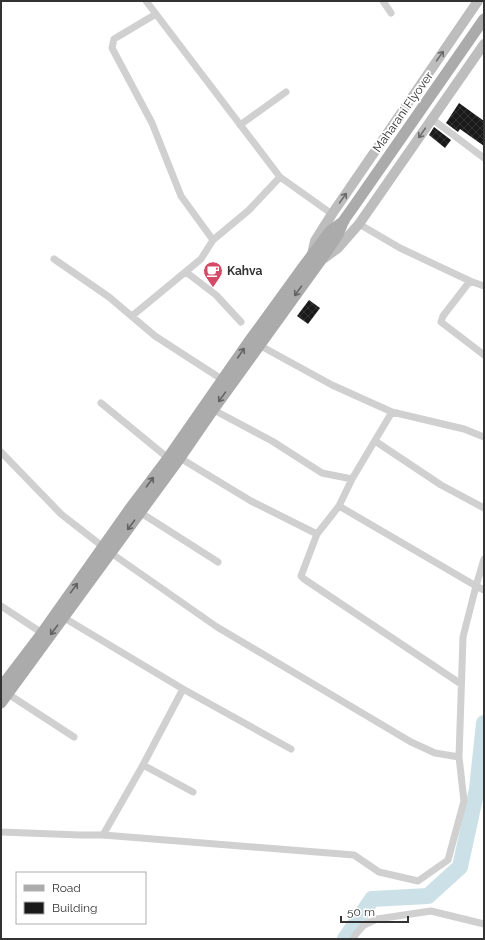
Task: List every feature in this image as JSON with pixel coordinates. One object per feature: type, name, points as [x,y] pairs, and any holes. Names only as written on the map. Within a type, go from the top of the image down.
[{"type":"main road","name":"Maharani Flyover","points":[[316,258],[326,244],[330,231],[344,220],[484,19]]},
{"type":"main road","points":[[136,510],[168,458],[259,345],[316,258]]},
{"type":"main road","points":[[3,693],[136,510],[180,458],[209,408],[223,380],[250,340],[316,258]]},
{"type":"main road","points":[[3,693],[42,633],[60,615]]},
{"type":"street","points":[[146,1],[280,177],[332,214]]},
{"type":"street","points":[[383,1],[391,13]]},
{"type":"street","points":[[478,1],[332,214],[315,241],[316,258],[338,248],[359,224],[484,44]]},
{"type":"street","points":[[156,14],[114,39],[112,48],[152,123],[181,196],[213,240]]},
{"type":"street","points":[[240,125],[286,92]]},
{"type":"street","points":[[432,119],[484,158]]},
{"type":"street","points":[[132,316],[201,259],[213,240],[249,210],[280,177]]},
{"type":"street","points":[[359,224],[400,248],[470,281],[484,286]]},
{"type":"street","points":[[54,259],[109,297],[155,336],[223,380]]},
{"type":"street","points":[[186,272],[216,295],[241,322]]},
{"type":"street","points":[[470,281],[443,316],[441,322],[484,354]]},
{"type":"street","points":[[259,345],[332,384],[392,412],[464,429],[484,437]]},
{"type":"street","points":[[101,403],[168,458]]},
{"type":"street","points":[[209,408],[272,441],[322,473],[352,479]]},
{"type":"street","points":[[392,412],[352,479],[339,506],[317,534],[302,576],[304,579],[461,684]]},
{"type":"street","points":[[375,441],[441,485],[484,508]]},
{"type":"street","points":[[1,452],[61,514],[107,550],[217,627],[411,742],[435,753],[459,757]]},
{"type":"street","points":[[180,458],[251,501],[317,534]]},
{"type":"street","points":[[339,506],[484,590]]},
{"type":"street","points":[[136,510],[218,562]]},
{"type":"street","points":[[1,832],[103,835],[354,855],[379,872],[418,881],[448,860],[464,801],[459,757],[463,638],[484,559]]},
{"type":"street","points":[[1,606],[42,633]]},
{"type":"street","points":[[60,615],[183,690],[291,749]]},
{"type":"street","points":[[103,835],[143,765],[183,690]]},
{"type":"street","points":[[3,693],[74,737]]},
{"type":"street","points":[[143,765],[193,792]]},
{"type":"street","points":[[353,939],[364,925],[377,919],[431,911],[484,924]]},
{"type":"building","points":[[459,103],[484,121],[484,146],[460,129],[458,132],[446,123]]},
{"type":"building","points":[[434,127],[451,140],[445,148],[429,135]]},
{"type":"building","points":[[309,300],[320,308],[308,324],[297,316]]},
{"type":"waterway","points":[[345,939],[372,899],[428,896],[460,867],[477,789],[484,723]]},
{"type":"place","name":"Kahva","points":[[213,288]]}]
